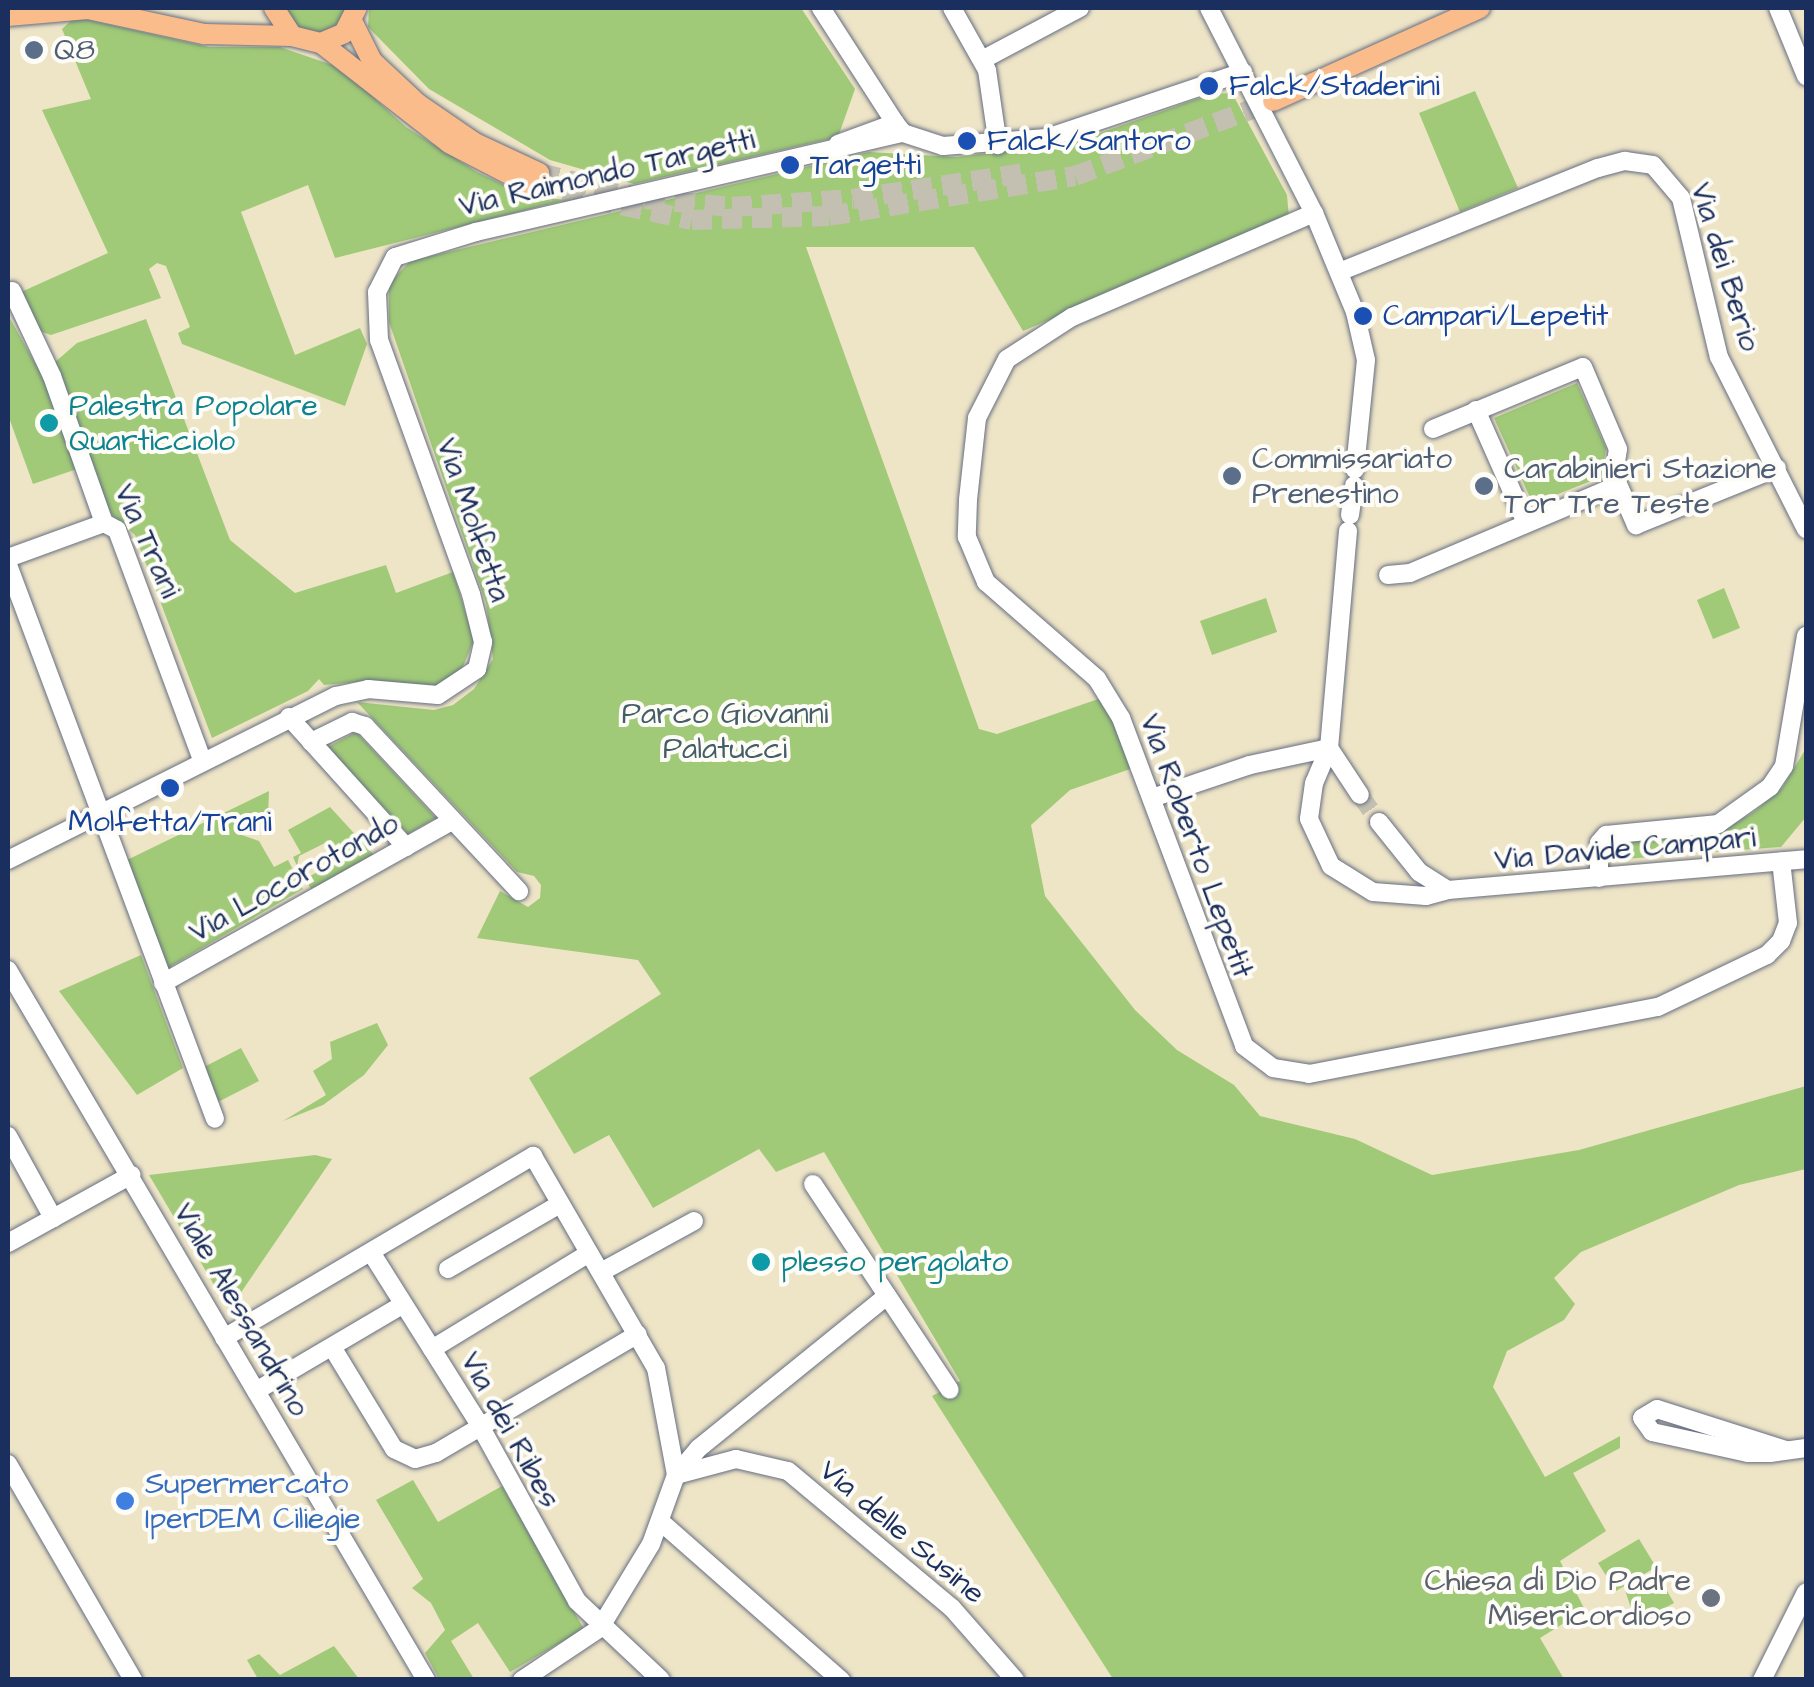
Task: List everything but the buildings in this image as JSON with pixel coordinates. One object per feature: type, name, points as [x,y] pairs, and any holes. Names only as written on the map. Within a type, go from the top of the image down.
[{"type":"main road","points":[[8,16],[88,8],[210,34],[292,36],[322,43],[449,144],[537,180],[418,104],[372,61],[354,14],[322,43]]},
{"type":"main road","points":[[210,34],[255,21],[273,8],[292,36]]},
{"type":"main road","points":[[1448,8],[1270,95],[1480,8]]},
{"type":"street","points":[[820,8],[899,128],[942,146],[998,145],[1084,129],[1243,72]]},
{"type":"street","points":[[952,8],[982,60],[998,145]]},
{"type":"street","name":"Via Davide Campari","points":[[1210,8],[1314,213],[1339,272],[1366,360],[1329,748],[1309,803],[1313,832],[1346,880],[1383,893],[1426,896],[1448,890],[1806,859]]},
{"type":"street","points":[[1778,8],[1806,76]]},
{"type":"street","points":[[982,60],[1070,10]]},
{"type":"street","name":"Via Raimondo Targetti","points":[[408,249],[820,153],[899,128]]},
{"type":"street","name":"Via dei Berio","points":[[1339,272],[1598,168],[1624,161],[1653,164],[1681,198],[1712,339],[1806,529]]},
{"type":"street","name":"Via Roberto Lepetit","points":[[1314,213],[1038,334],[1007,359],[977,418],[967,537],[977,566],[1005,605],[1096,679],[1121,718],[1237,1035],[1262,1062],[1296,1074],[1590,1022],[1680,998],[1781,941],[1788,923],[1781,861]]},
{"type":"street","name":"Via Molfetta","points":[[8,860],[202,760],[348,692],[443,694],[468,678],[480,658],[481,631],[464,572],[379,340],[378,286],[388,264],[408,249]]},
{"type":"street","name":"Via Trani","points":[[9,287],[52,376],[104,522],[117,530],[202,760]]},
{"type":"street","points":[[1433,429],[1583,366],[1618,449],[1618,485],[1636,526],[1777,468]]},
{"type":"street","points":[[1476,410],[1526,522]]},
{"type":"street","points":[[1388,575],[1410,573],[1618,485]]},
{"type":"street","points":[[104,522],[8,561],[214,1119]]},
{"type":"street","points":[[1599,878],[1606,835],[1718,824],[1770,787],[1784,766],[1806,636]]},
{"type":"street","points":[[290,718],[406,847]]},
{"type":"street","points":[[311,742],[360,723],[519,891]]},
{"type":"street","points":[[1152,798],[1250,765],[1329,748],[1360,795]]},
{"type":"street","name":"Via Locorotondo","points":[[163,982],[452,821]]},
{"type":"street","points":[[1379,822],[1414,867],[1448,890]]},
{"type":"street","points":[[1383,893],[1414,867]]},
{"type":"street","name":"Viale Alessandrino","points":[[8,970],[426,1680]]},
{"type":"street","points":[[8,1136],[52,1218]]},
{"type":"street","points":[[224,1338],[533,1156],[638,1334],[661,1383],[676,1475]]},
{"type":"street","points":[[8,1242],[131,1175]]},
{"type":"street","points":[[813,1184],[950,1390]]},
{"type":"street","points":[[448,1269],[560,1204]]},
{"type":"street","points":[[601,1272],[694,1221]]},
{"type":"street","points":[[432,1349],[590,1253]]},
{"type":"street","name":"Via dei Ribes","points":[[374,1257],[479,1424],[562,1578],[600,1628],[661,1680]]},
{"type":"street","points":[[522,1680],[600,1628],[662,1522],[676,1475],[696,1450],[886,1296]]},
{"type":"street","points":[[256,1392],[402,1304]]},
{"type":"street","points":[[332,1347],[403,1457],[432,1455],[638,1334]]},
{"type":"street","points":[[1786,1450],[1657,1409],[1642,1418],[1652,1432],[1701,1444],[1748,1452],[1786,1450],[1806,1448]]},
{"type":"street","name":"Via delle Susine","points":[[676,1475],[741,1459],[788,1471],[956,1612],[1016,1680]]},
{"type":"street","points":[[8,1464],[133,1680]]},
{"type":"street","points":[[662,1522],[841,1680]]},
{"type":"street","points":[[1762,1680],[1806,1592]]},
{"type":"green space","points":[[284,8],[347,8],[339,24],[321,34],[300,31]]},
{"type":"green space","points":[[369,8],[801,8],[855,89],[838,137],[634,184],[550,160],[429,89],[368,27]]},
{"type":"green space","points":[[75,17],[209,47],[280,47],[341,68],[406,127],[477,172],[529,196],[566,200],[335,258],[308,185],[241,212],[295,355],[360,328],[367,344],[345,406],[182,344],[178,333],[190,327],[166,266],[157,263],[149,269],[161,298],[51,335],[39,331],[21,292],[108,253],[42,110],[91,99],[62,29]]},
{"type":"green space","points":[[1475,91],[1518,188],[1460,212],[1419,113]]},
{"type":"green space","name":"Parco Giovanni Palatucci","points":[[1232,93],[1287,195],[1289,218],[1023,331],[974,247],[806,247],[979,729],[997,734],[1104,697],[1133,768],[1070,790],[1031,825],[1045,896],[1135,1010],[1177,1050],[1234,1085],[1260,1116],[1355,1139],[1432,1175],[1579,1150],[1806,1086],[1806,1169],[1739,1185],[1581,1252],[1554,1278],[1575,1304],[1564,1320],[1507,1351],[1493,1387],[1545,1477],[1620,1436],[1620,1448],[1573,1473],[1606,1531],[1560,1561],[1585,1610],[1540,1638],[1564,1679],[1113,1679],[932,1396],[960,1381],[824,1152],[776,1172],[759,1149],[653,1208],[609,1135],[574,1154],[529,1078],[661,994],[638,960],[477,938],[500,891],[528,907],[540,898],[541,885],[534,876],[517,872],[357,702],[434,710],[453,705],[474,689],[493,659],[486,603],[389,322],[389,284],[410,261],[869,152],[956,157],[1072,143],[1211,94]]},
{"type":"green space","points":[[8,315],[44,379],[77,469],[33,484],[8,415]]},
{"type":"green space","points":[[146,319],[230,540],[295,593],[386,565],[396,593],[453,572],[474,640],[459,676],[430,688],[367,681],[324,685],[319,679],[308,691],[212,738],[135,535],[109,512],[54,363],[77,343]]},
{"type":"green space","points":[[1577,383],[1606,448],[1601,477],[1533,504],[1494,418]]},
{"type":"green space","points":[[1724,588],[1740,628],[1713,639],[1697,600]]},
{"type":"green space","points":[[1266,598],[1277,632],[1212,655],[1200,621]]},
{"type":"green space","points":[[1806,697],[1806,817],[1781,847],[1612,860],[1608,850],[1618,841],[1730,826],[1754,812],[1782,788],[1805,750]]},
{"type":"green space","points":[[356,732],[436,818],[408,834],[328,747]]},
{"type":"green space","points":[[269,791],[268,817],[245,816],[239,834],[259,841],[274,867],[288,860],[303,889],[166,969],[127,860]]},
{"type":"green space","points":[[330,807],[375,856],[311,889],[299,869],[310,876],[342,859],[331,840],[299,856],[297,866],[293,857],[301,853],[288,830]]},
{"type":"green space","points":[[141,955],[183,1068],[137,1095],[59,991]]},
{"type":"green space","points":[[377,1023],[388,1045],[364,1075],[323,1105],[283,1121],[326,1095],[313,1071],[332,1059],[330,1042]]},
{"type":"green space","points":[[241,1048],[259,1081],[218,1102],[204,1067]]},
{"type":"green space","points":[[315,1155],[332,1159],[229,1310],[149,1175]]},
{"type":"green space","points":[[413,1480],[438,1522],[502,1486],[584,1629],[510,1672],[478,1623],[451,1641],[474,1679],[439,1679],[425,1653],[445,1630],[431,1603],[412,1588],[423,1579],[376,1500]]},
{"type":"green space","points":[[1639,1539],[1656,1567],[1616,1591],[1598,1563]]},
{"type":"green space","points":[[1656,1572],[1674,1603],[1636,1623],[1625,1590]]},
{"type":"green space","points":[[334,1646],[359,1679],[258,1679],[247,1660],[259,1654],[280,1675]]},
{"type":"tunnel","points":[[534,187],[692,220],[829,216],[1075,176],[1273,101]]},
{"type":"tunnel","points":[[539,173],[645,199],[732,207],[853,199],[1031,172]]},
{"type":"tunnel","points":[[1360,795],[1379,822]]},
{"type":"place","name":"Q8","points":[[34,50]]},
{"type":"place","name":"Falck/Staderini","points":[[1209,86]]},
{"type":"place","name":"Falck/Santoro","points":[[967,141]]},
{"type":"place","name":"Targetti","points":[[790,165]]},
{"type":"place","name":"Campari/Lepetit","points":[[1363,316]]},
{"type":"place","name":"Palestra Popolare Quarticciolo","points":[[49,423]]},
{"type":"place","name":"Commissariato Prenestino","points":[[1232,476]]},
{"type":"place","name":"Carabinieri Stazione Tor Tre Teste","points":[[1484,486]]},
{"type":"place","name":"Molfetta/Trani","points":[[170,788]]},
{"type":"place","name":"plesso pergolato","points":[[761,1262]]},
{"type":"place","name":"Supermercato IperDEM Ciliegie","points":[[125,1501]]},
{"type":"place","name":"Chiesa di Dio Padre Misericordioso","points":[[1711,1598]]}]
